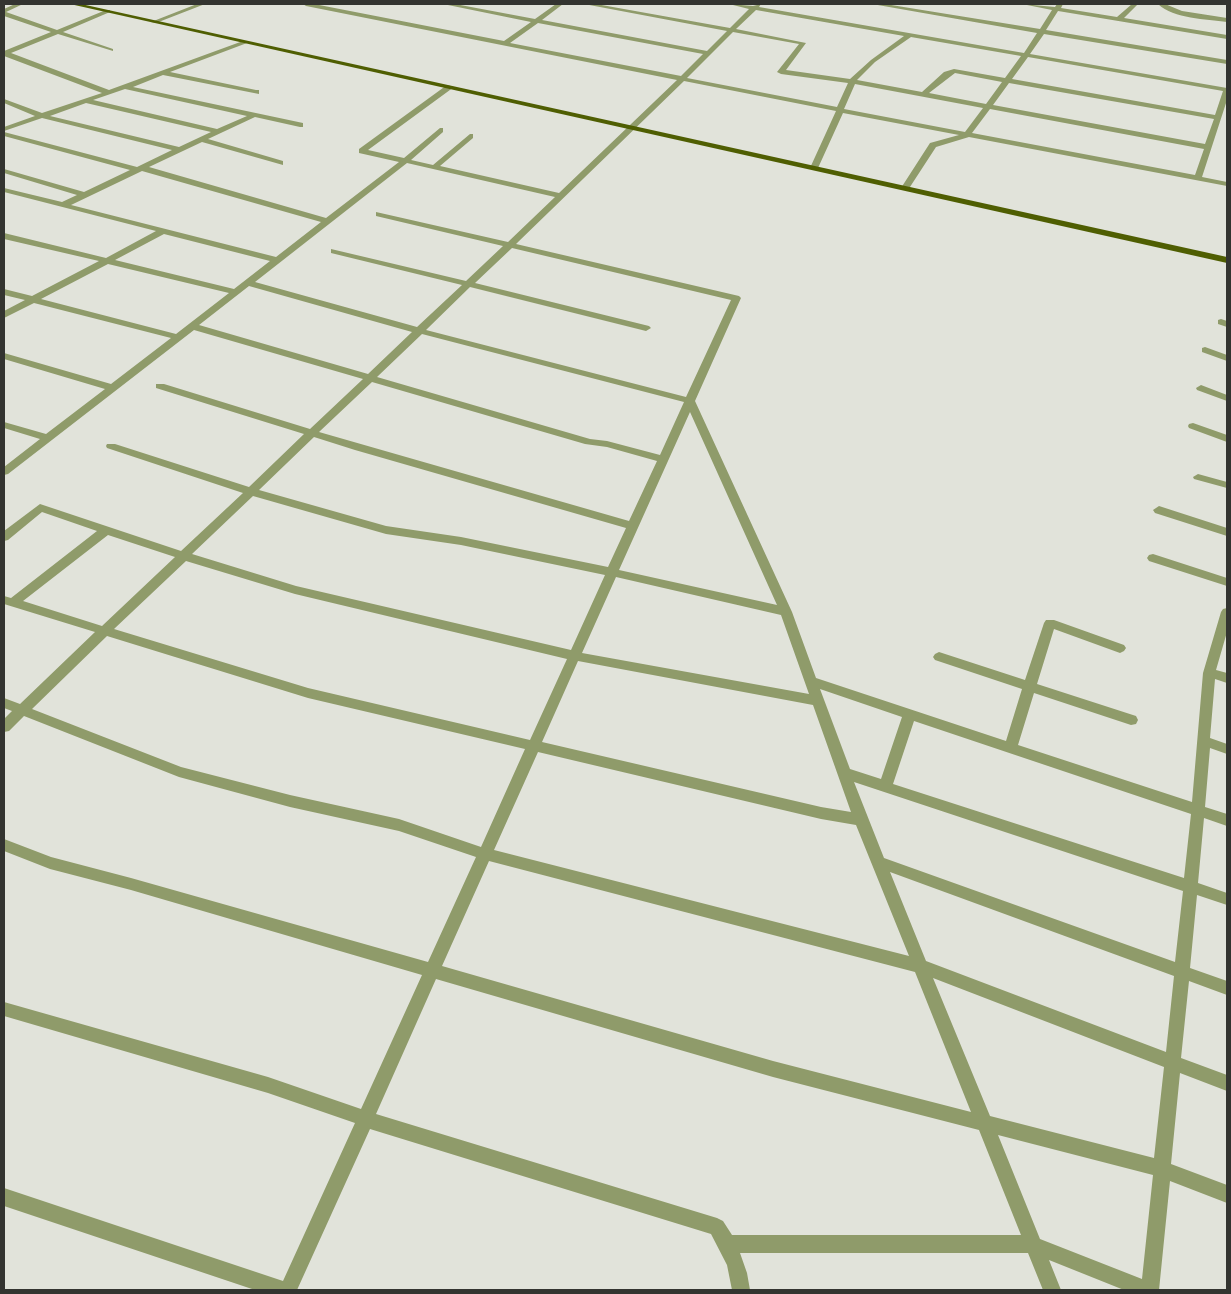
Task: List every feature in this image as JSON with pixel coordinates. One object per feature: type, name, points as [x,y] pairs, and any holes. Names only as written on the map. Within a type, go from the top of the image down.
[{"type":"main road","points":[[73,4],[1227,260]]},
{"type":"street","points":[[4,12],[20,4]]},
{"type":"street","points":[[154,22],[202,4]]},
{"type":"street","points":[[306,4],[840,110],[1227,184]]},
{"type":"street","points":[[446,4],[708,53]]},
{"type":"street","points":[[504,44],[560,4]]},
{"type":"street","points":[[588,4],[803,43],[781,72],[852,81],[1208,147]]},
{"type":"street","points":[[732,4],[756,6],[909,35],[1227,90],[1198,178]]},
{"type":"street","points":[[875,4],[1227,62]]},
{"type":"street","points":[[1024,4],[1058,6],[1119,19],[1227,37]]},
{"type":"street","points":[[1119,19],[1135,4]]},
{"type":"street","points":[[1161,4],[1166,8],[1176,11],[1227,20]]},
{"type":"street","points":[[4,727],[510,245],[756,6]]},
{"type":"street","points":[[905,188],[933,145],[971,134],[988,106],[1026,55],[1058,6]]},
{"type":"street","points":[[4,53],[108,11]]},
{"type":"street","points":[[4,12],[111,50]]},
{"type":"street","points":[[814,168],[852,81],[873,61],[909,35]]},
{"type":"street","points":[[4,129],[109,93],[245,42]]},
{"type":"street","points":[[4,53],[109,93]]},
{"type":"street","points":[[924,94],[952,71],[1218,118]]},
{"type":"street","points":[[163,73],[256,92]]},
{"type":"street","points":[[125,87],[300,125]]},
{"type":"street","points":[[450,87],[362,151],[561,196]]},
{"type":"street","points":[[4,101],[42,116],[180,150]]},
{"type":"street","points":[[86,101],[219,132]]},
{"type":"street","points":[[63,205],[254,115]]},
{"type":"street","points":[[4,472],[327,222],[440,130]]},
{"type":"street","points":[[4,134],[140,169],[327,222]]},
{"type":"street","points":[[435,167],[470,136]]},
{"type":"street","points":[[202,140],[280,163]]},
{"type":"street","points":[[4,171],[85,195]]},
{"type":"street","points":[[4,190],[277,260]]},
{"type":"street","points":[[288,1290],[736,298],[379,214]]},
{"type":"street","points":[[4,315],[163,231]]},
{"type":"street","points":[[4,236],[236,292]]},
{"type":"street","points":[[334,251],[646,328]]},
{"type":"street","points":[[248,283],[420,331],[690,401]]},
{"type":"street","points":[[4,292],[178,337]]},
{"type":"street","points":[[192,326],[589,442],[607,444],[663,459]]},
{"type":"street","points":[[1205,350],[1227,358]]},
{"type":"street","points":[[4,356],[112,388]]},
{"type":"street","points":[[160,386],[313,433],[633,526]]},
{"type":"street","points":[[1201,388],[1227,398]]},
{"type":"street","points":[[690,401],[786,612],[861,820],[1052,1290]]},
{"type":"street","points":[[4,425],[48,438]]},
{"type":"street","points":[[1193,426],[1227,439]]},
{"type":"street","points":[[111,446],[252,491],[386,530],[412,536],[454,540],[678,585],[786,612]]},
{"type":"street","points":[[1198,477],[1227,485]]},
{"type":"street","points":[[4,537],[40,508],[184,556],[295,590],[575,656],[818,701]]},
{"type":"street","points":[[1159,510],[1227,532]]},
{"type":"street","points":[[9,601],[106,530]]},
{"type":"street","points":[[1153,558],[1227,582]]},
{"type":"street","points":[[9,601],[308,693],[861,820]]},
{"type":"street","points":[[728,1244],[1032,1244],[1149,1290],[1205,741],[1210,673],[1227,612]]},
{"type":"street","points":[[1010,748],[1050,623],[1120,648]]},
{"type":"street","points":[[939,657],[1131,720]]},
{"type":"street","points":[[1210,673],[1227,678]]},
{"type":"street","points":[[811,681],[1227,820]]},
{"type":"street","points":[[4,703],[179,772],[290,801],[399,825],[485,854],[920,966],[1227,1083]]},
{"type":"street","points":[[885,786],[910,714]]},
{"type":"street","points":[[1205,741],[1227,749]]},
{"type":"street","points":[[844,773],[1227,899]]},
{"type":"street","points":[[4,845],[50,864],[131,884],[763,1066],[1162,1169],[1227,1194]]},
{"type":"street","points":[[878,862],[1227,988]]},
{"type":"street","points":[[4,1009],[268,1085],[366,1119],[717,1227],[728,1244],[740,1275],[741,1290]]},
{"type":"street","points":[[4,1196],[282,1290]]}]
